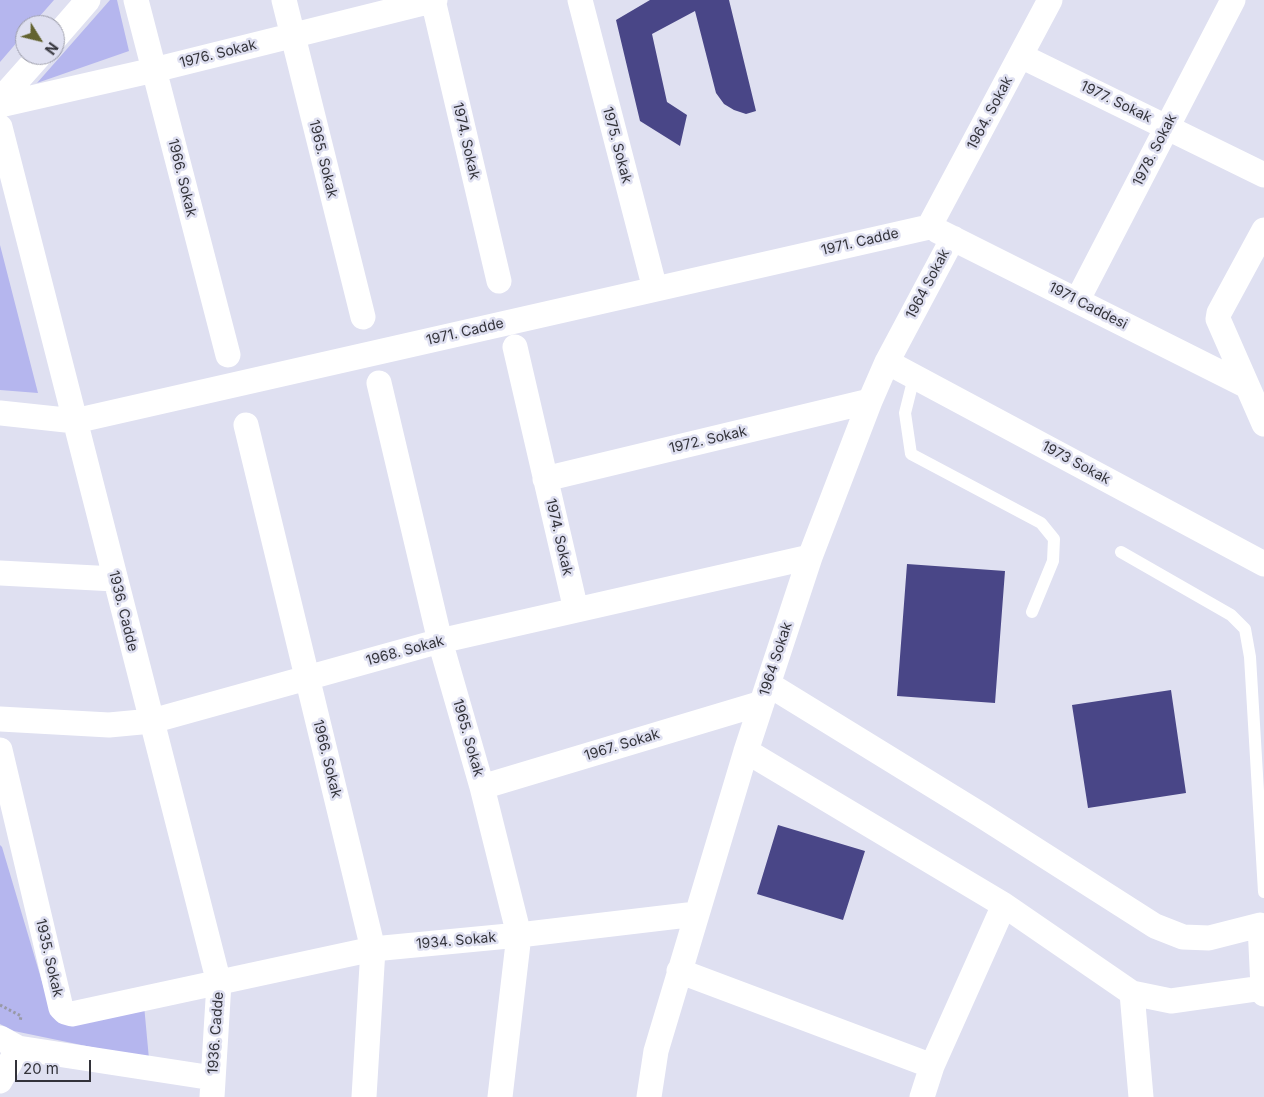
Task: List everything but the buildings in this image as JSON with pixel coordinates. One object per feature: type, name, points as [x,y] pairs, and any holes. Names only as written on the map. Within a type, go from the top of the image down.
[{"type":"street","points":[[65,26],[88,0]]},
{"type":"street","name":"1966. Sokak","points":[[136,0],[228,355]]},
{"type":"street","name":"1965. Sokak","points":[[284,0],[363,317]]},
{"type":"street","name":"1976. Sokak","points":[[0,105],[154,70],[434,0]]},
{"type":"street","name":"1974. Sokak","points":[[434,0],[499,281]]},
{"type":"street","name":"1975. Sokak","points":[[580,0],[655,289]]},
{"type":"street","name":"1964. Sokak","points":[[929,227],[1050,0]]},
{"type":"street","name":"1978. Sokak","points":[[1077,301],[1233,0]]},
{"type":"street","name":"1977. Sokak","points":[[1021,56],[1264,175]]},
{"type":"street","points":[[0,100],[31,65]]},
{"type":"street","name":"1936. Cadde","points":[[0,127],[219,983],[212,1088]]},
{"type":"street","name":"1971. Cadde","points":[[0,413],[75,420],[929,227]]},
{"type":"street","name":"1971 Caddesi","points":[[929,227],[1247,386]]},
{"type":"street","points":[[1264,230],[1218,319],[1264,424]]},
{"type":"street","name":"1964 Sokak","points":[[649,1097],[656,1051],[696,914],[746,751],[810,557],[887,362],[953,238]]},
{"type":"street","name":"1974. Sokak","points":[[515,347],[576,610]]},
{"type":"street","name":"1973 Sokak","points":[[887,362],[1264,564]]},
{"type":"street","name":"1965. Sokak","points":[[379,383],[440,641],[482,787],[519,935],[500,1097]]},
{"type":"street","name":"1972. Sokak","points":[[546,479],[870,401]]},
{"type":"street","name":"1966. Sokak","points":[[246,425],[373,949],[364,1097]]},
{"type":"street","name":"1968. Sokak","points":[[0,719],[109,725],[152,721],[440,641],[810,557]]},
{"type":"street","points":[[0,573],[115,579]]},
{"type":"street","points":[[746,751],[1004,905],[1132,993],[1171,1001],[1263,991],[1262,918],[1209,938],[1183,937],[1155,926],[981,815],[765,694]]},
{"type":"street","name":"1967. Sokak","points":[[482,787],[765,694]]},
{"type":"street","name":"1935. Sokak","points":[[0,750],[9,826],[61,1008],[72,1014],[219,983]]},
{"type":"street","points":[[922,1097],[932,1066],[1004,905]]},
{"type":"street","name":"1934. Sokak","points":[[219,983],[373,949],[519,935],[696,914]]},
{"type":"street","points":[[680,971],[932,1066]]},
{"type":"street","points":[[1132,993],[1141,1097]]},
{"type":"street","points":[[0,1081],[9,1043],[212,1088]]},
{"type":"lane","points":[[914,377],[905,413],[911,454],[1041,523],[1054,539],[1053,561],[1032,612]]},
{"type":"lane","points":[[1121,552],[1231,615],[1245,629],[1250,657],[1264,892]]},
{"type":"shaded area","points":[[0,0],[54,0],[41,15],[15,15],[15,45],[0,62]]},
{"type":"shaded area","points":[[110,0],[117,0],[129,51],[37,83],[53,65],[65,65],[65,51]]},
{"type":"shaded area","points":[[0,245],[38,393],[0,390]]},
{"type":"shaded area","points":[[0,845],[51,1012],[144,1005],[149,1059],[14,1031],[0,1024]]}]
